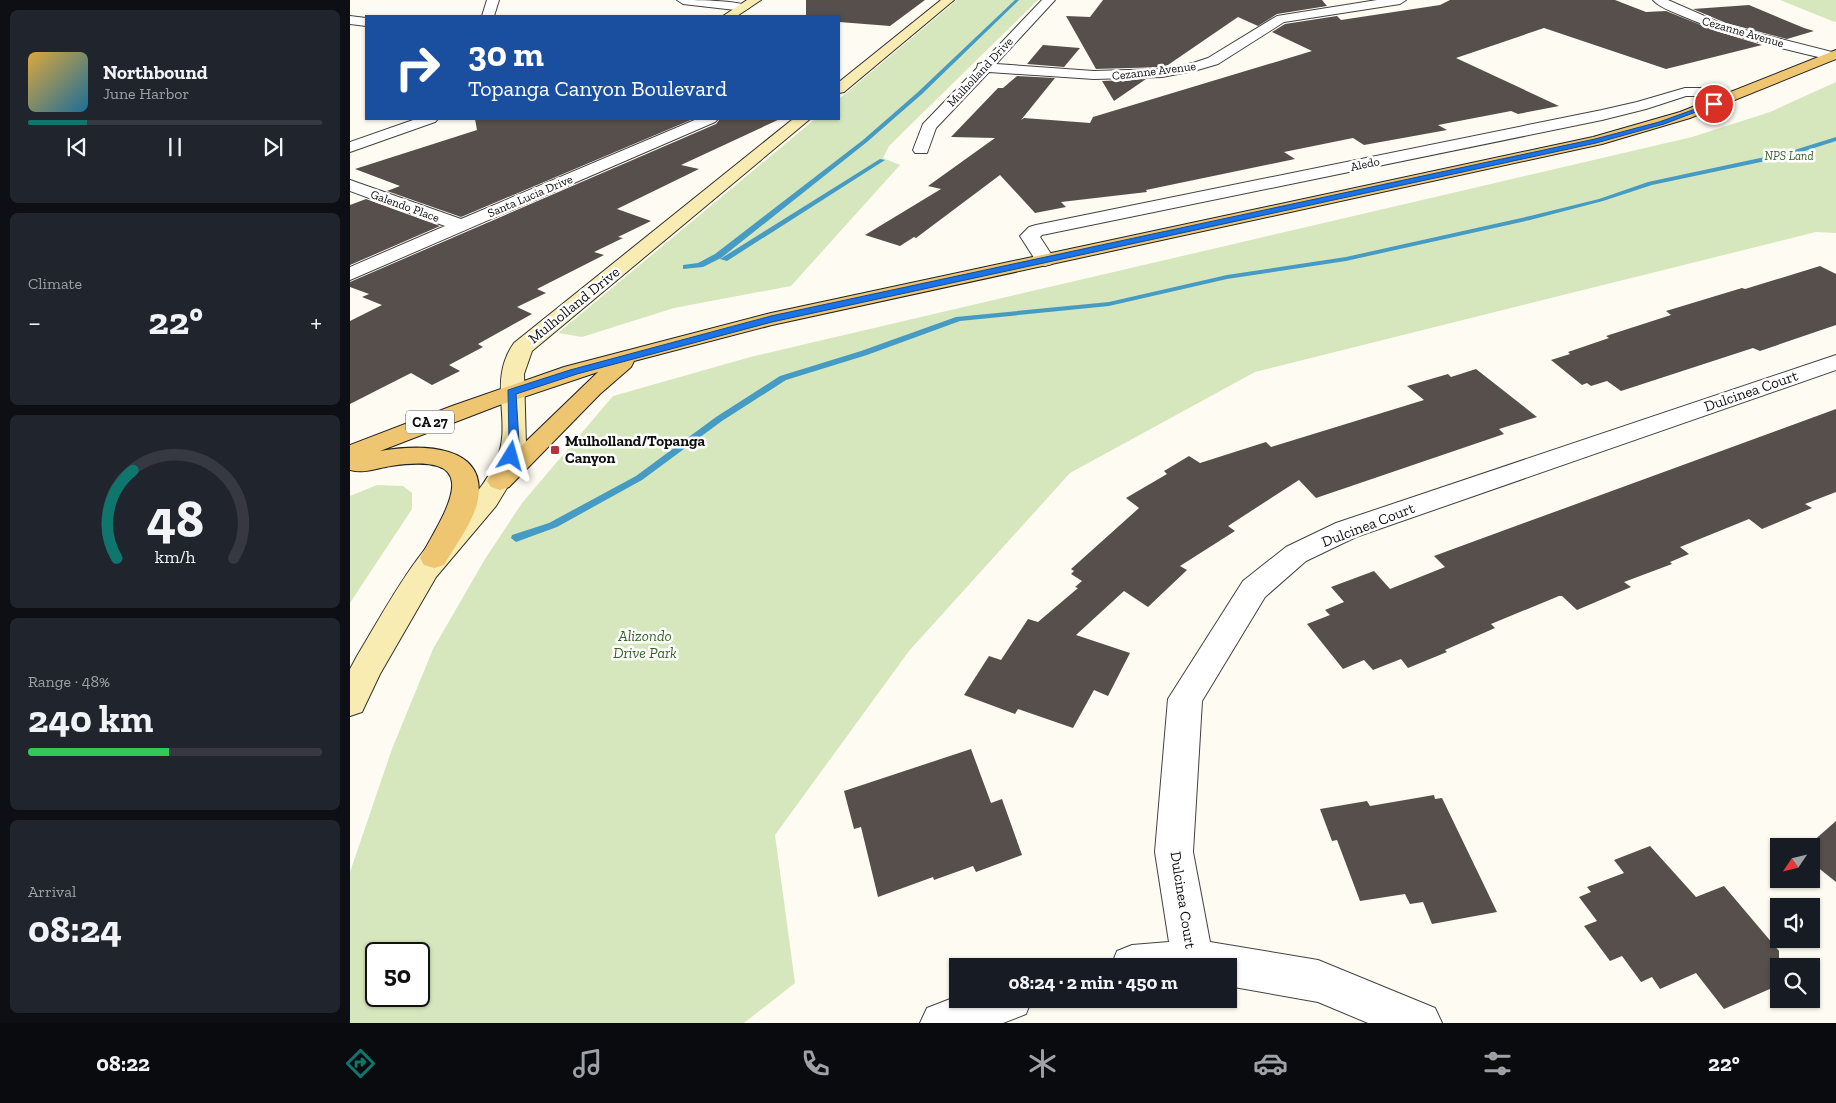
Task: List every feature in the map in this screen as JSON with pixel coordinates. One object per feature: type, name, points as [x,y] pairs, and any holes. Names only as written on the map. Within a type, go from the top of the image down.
[{"type":"main road","points":[[840,88],[948,0]]},
{"type":"main road","points":[[731,15],[750,4]]},
{"type":"main road","name":"CA 27","points":[[350,454],[421,425],[511,392],[630,356],[771,319],[1596,141],[1662,123],[1728,99],[1833,55]]},
{"type":"main road","name":"Mulholland Drive","points":[[350,702],[361,677],[434,558],[470,519],[500,481],[511,456],[514,442],[511,392],[514,363],[522,348],[801,120]]},
{"type":"main road","points":[[500,481],[592,388],[630,356]]},
{"type":"main road","points":[[350,467],[377,459],[414,454],[438,457],[452,462],[462,471],[466,485],[463,505],[434,558]]},
{"type":"street","points":[[488,15],[494,0]]},
{"type":"street","points":[[684,0],[750,4]]},
{"type":"street","name":"Mulholland Drive","points":[[922,150],[929,127],[1049,0]]},
{"type":"street","name":"Cezanne Avenue","points":[[984,67],[1104,77],[1177,71],[1215,60],[1267,24],[1281,19],[1400,0]]},
{"type":"street","name":"Cezanne Avenue","points":[[1659,0],[1675,9],[1727,28],[1833,55]]},
{"type":"street","points":[[350,20],[365,22]]},
{"type":"street","name":"Aledo","points":[[1045,260],[1030,236],[1036,231],[1602,115],[1641,106],[1685,92],[1702,92],[1728,99]]},
{"type":"street","points":[[350,147],[427,120]]},
{"type":"street","name":"Santa Lucia Drive","points":[[350,274],[708,120]]},
{"type":"street","name":"Galendo Place","points":[[350,185],[460,226]]},
{"type":"street","name":"Dulcinea Court","points":[[1193,958],[1174,852],[1185,699],[1254,589],[1296,554],[1346,530],[1836,362]]},
{"type":"street","points":[[1237,967],[1318,981],[1420,1023]]},
{"type":"street","points":[[942,1023],[985,1008]]},
{"type":"green space","points":[[957,0],[1038,0],[889,146],[883,158],[900,165],[791,286],[674,308],[582,337],[558,333],[814,120],[840,120],[840,98]]},
{"type":"green space","points":[[1780,0],[1836,0],[1836,22],[1832,21]]},
{"type":"green space","name":"Alizondo Drive Park","points":[[1836,82],[1836,233],[1816,232],[1255,372],[1070,473],[909,651],[775,835],[795,983],[744,1023],[350,1023],[350,872],[392,749],[433,649],[485,559],[522,503],[613,396],[754,356],[1692,137],[1770,112]]},
{"type":"green space","points":[[377,485],[403,486],[412,493],[412,509],[350,603],[350,496]]},
{"type":"building","points":[[806,0],[925,0],[890,26],[840,22],[840,15],[806,15]]},
{"type":"building","points":[[1103,0],[1322,0],[1327,6],[1277,14],[1258,26],[1238,17],[1165,67],[1096,69],[1066,16],[1090,17]]},
{"type":"building","points":[[1450,0],[1615,0],[1646,12],[1666,11],[1716,31],[1762,45],[1666,69],[1544,28],[1456,58],[1559,106],[1518,114],[1511,111],[1438,125],[1447,130],[1364,145],[1353,138],[1284,152],[1295,159],[1146,190],[1147,192],[1061,202],[1066,207],[1035,213],[1000,175],[916,238],[914,237],[900,246],[865,235],[941,189],[928,186],[995,138],[951,137],[998,88],[1003,88],[1017,76],[1055,78],[1021,120],[1024,118],[1090,123],[1093,117],[1312,51],[1272,32],[1285,24],[1337,16],[1341,20],[1440,5]]},
{"type":"building","points":[[1749,5],[1814,31],[1787,39],[1726,23],[1693,9]]},
{"type":"building","points":[[1043,45],[1080,48],[1064,67],[1027,64]]},
{"type":"building","points":[[1146,79],[1114,101],[1102,81]]},
{"type":"building","points":[[475,120],[691,120],[461,217],[387,191],[400,186],[355,169],[477,130]]},
{"type":"building","points":[[719,120],[778,120],[681,165],[699,169],[617,209],[651,221],[618,237],[623,238],[594,252],[604,255],[537,289],[546,293],[517,307],[532,314],[478,344],[483,347],[449,365],[460,371],[432,385],[411,373],[350,404],[350,321],[382,305],[362,297],[369,294],[350,287],[350,282],[716,124]]},
{"type":"building","points":[[366,199],[440,226],[350,265],[350,205]]},
{"type":"building","points":[[1820,266],[1836,274],[1836,325],[1760,351],[1753,348],[1621,391],[1607,381],[1591,386],[1587,383],[1582,385],[1551,360],[1609,338],[1606,336],[1671,315],[1666,311]]},
{"type":"building","points":[[1476,369],[1537,417],[1499,429],[1504,434],[1316,498],[1299,480],[1228,526],[1235,531],[1180,566],[1187,570],[1148,607],[1124,591],[1076,635],[1130,653],[1108,696],[1094,690],[1073,728],[1018,709],[1015,714],[964,695],[989,656],[1001,660],[1028,619],[1038,622],[1078,588],[1075,587],[1082,581],[1071,574],[1074,571],[1071,569],[1139,508],[1126,498],[1167,474],[1164,471],[1189,456],[1200,463],[1266,442],[1271,447],[1424,400],[1407,386],[1448,374],[1451,377]]},
{"type":"building","points":[[1836,409],[1836,492],[1805,504],[1812,508],[1762,529],[1749,519],[1680,547],[1689,554],[1670,562],[1672,564],[1624,582],[1631,587],[1577,610],[1562,596],[1559,596],[1491,624],[1495,628],[1445,650],[1447,652],[1408,668],[1401,659],[1373,670],[1364,660],[1343,669],[1307,624],[1330,615],[1325,610],[1344,602],[1331,587],[1374,571],[1390,589],[1445,567],[1434,556]]},
{"type":"building","points":[[971,749],[991,803],[1002,799],[1022,855],[976,872],[973,866],[934,880],[933,877],[878,897],[861,827],[854,829],[844,791]]},
{"type":"building","points":[[1434,795],[1435,799],[1442,798],[1497,912],[1432,924],[1423,902],[1410,904],[1405,894],[1360,901],[1337,840],[1332,841],[1320,809],[1367,801],[1370,806]]},
{"type":"building","points":[[1836,821],[1836,882],[1820,869],[1820,838],[1817,838]]},
{"type":"building","points":[[1650,846],[1696,897],[1724,886],[1770,940],[1770,948],[1776,948],[1779,951],[1779,958],[1770,958],[1770,989],[1724,1009],[1696,973],[1660,989],[1652,977],[1641,982],[1622,956],[1610,961],[1584,926],[1597,921],[1579,897],[1591,892],[1587,887],[1624,873],[1614,860]]},
{"type":"waterway","points":[[686,267],[700,265],[718,256],[865,141],[920,93],[1017,0]]},
{"type":"waterway","points":[[516,538],[553,525],[639,478],[719,419],[783,378],[864,353],[959,319],[1109,304],[1227,277],[1346,259],[1530,218],[1601,200],[1650,183],[1789,154],[1836,139]]},
{"type":"waterway","points":[[724,259],[882,160]]},
{"type":"place","name":"Mulholland/Topanga Canyon","points":[[555,450]]},
{"type":"route","points":[[511,456],[514,442],[511,392],[574,372],[771,319],[1596,141],[1662,123],[1714,104]]},
{"type":"park label","name":"NPS Land","points":[[1789,156]]}]
